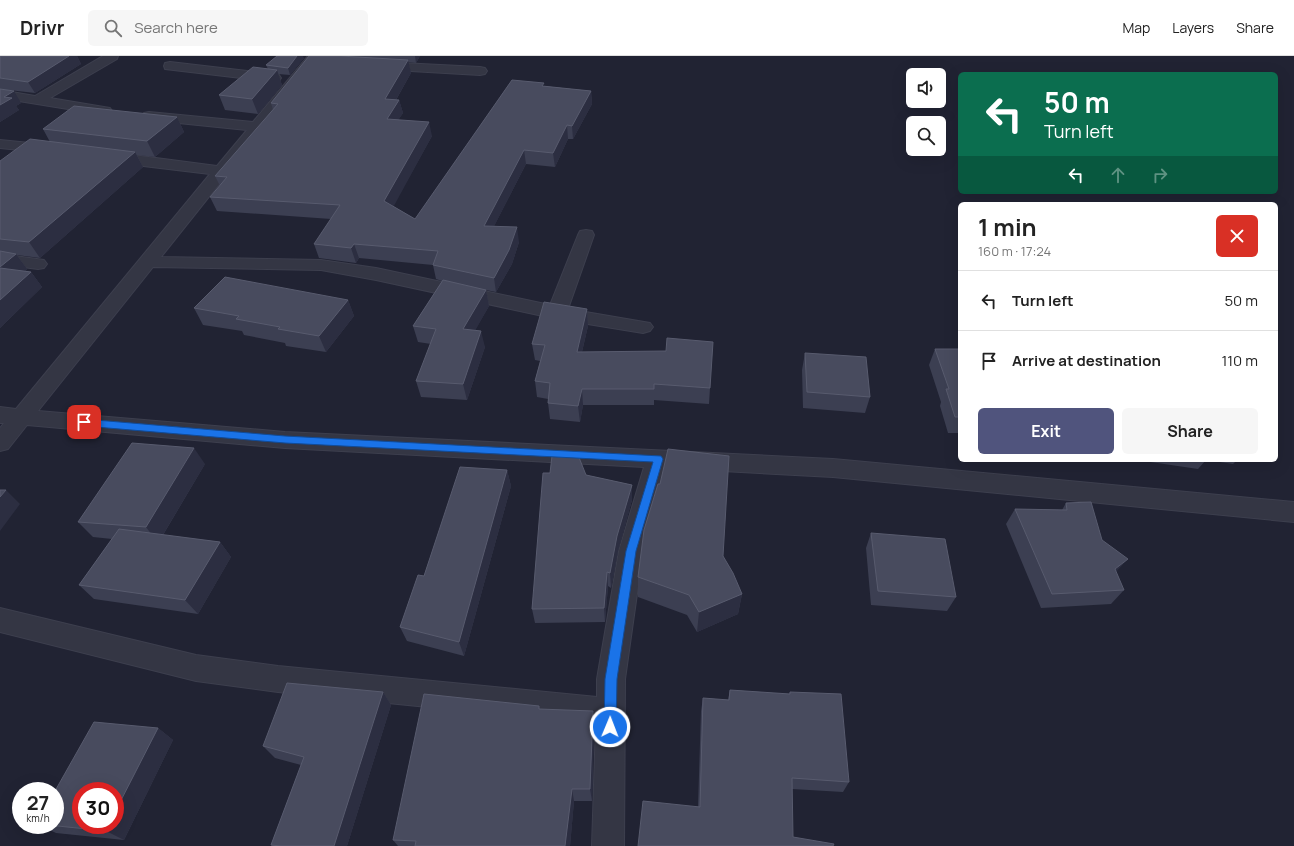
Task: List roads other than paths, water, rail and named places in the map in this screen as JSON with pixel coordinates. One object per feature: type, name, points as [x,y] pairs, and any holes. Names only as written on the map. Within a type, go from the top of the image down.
[{"type":"street","points":[[38,100],[112,56]]},
{"type":"street","points":[[0,443],[295,81],[317,60]]},
{"type":"street","points":[[372,65],[480,70]]},
{"type":"street","points":[[170,66],[295,81]]},
{"type":"street","points":[[0,94],[116,112]]},
{"type":"street","points":[[132,114],[257,127]]},
{"type":"street","points":[[0,144],[66,152]]},
{"type":"street","points":[[97,156],[221,171]]},
{"type":"street","points":[[557,313],[586,235]]},
{"type":"street","points":[[0,259],[38,264]]},
{"type":"street","points":[[148,262],[248,264],[272,262],[321,265],[376,274],[557,313],[643,327]]},
{"type":"street","points":[[0,415],[285,440],[833,468],[1294,512]]},
{"type":"street","points":[[608,846],[611,679],[631,551],[658,459]]},
{"type":"street","points":[[0,620],[196,668],[278,679],[610,712]]}]
